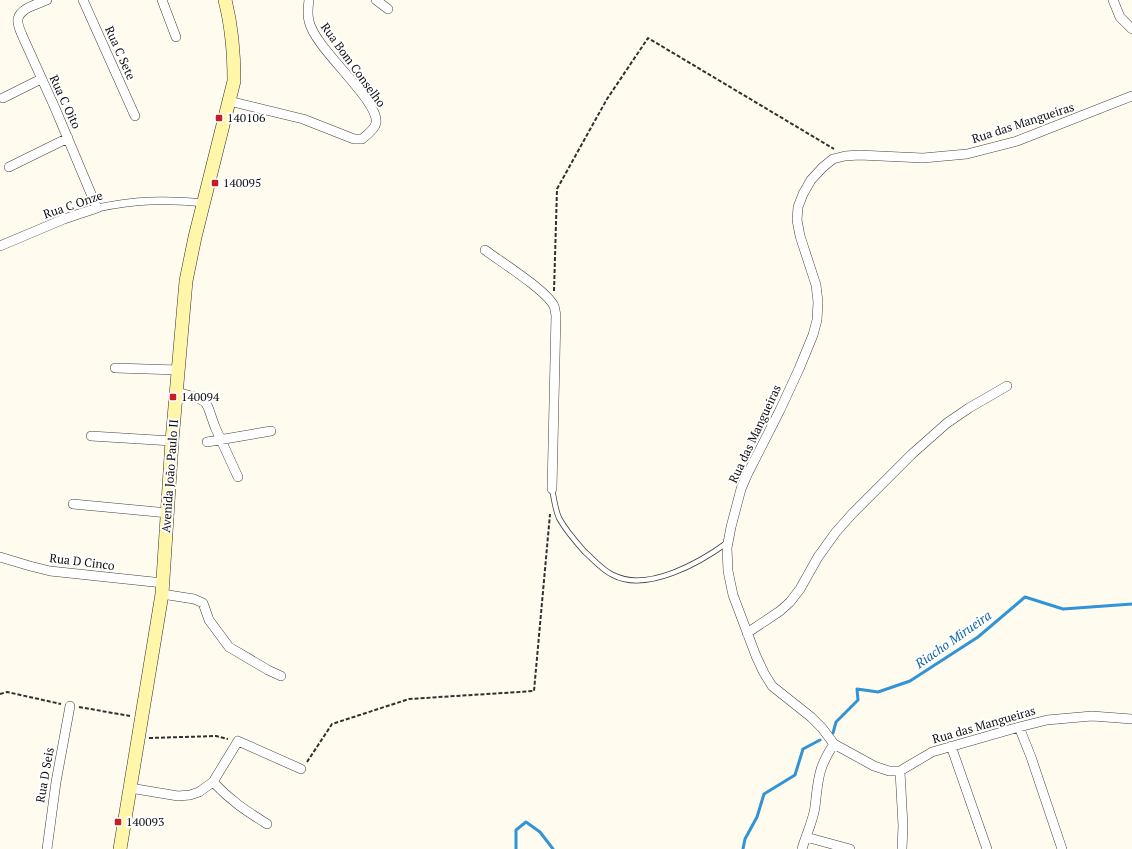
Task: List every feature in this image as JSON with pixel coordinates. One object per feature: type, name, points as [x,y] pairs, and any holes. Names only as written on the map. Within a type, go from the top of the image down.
[{"type":"main road","name":"Avenida João Paulo II","points":[[120,849],[163,589],[172,441],[186,281],[192,249],[219,135],[234,81],[233,42],[225,0]]},
{"type":"street","name":"Rua C Oito","points":[[47,0],[27,8],[18,17],[18,23],[97,208]]},
{"type":"street","name":"Rua C Sete","points":[[83,0],[135,116]]},
{"type":"street","points":[[162,0],[176,37]]},
{"type":"street","name":"Rua Bom Conselho","points":[[229,101],[303,120],[354,139],[362,139],[376,124],[375,116],[353,82],[316,38],[308,21],[309,0]]},
{"type":"street","points":[[376,0],[388,9]]},
{"type":"street","points":[[1113,0],[1120,17],[1132,29]]},
{"type":"street","points":[[3,98],[41,79]]},
{"type":"street","name":"Rua das Mangueiras","points":[[1132,96],[1017,141],[967,154],[923,158],[858,155],[833,159],[811,180],[802,194],[798,207],[797,220],[800,236],[816,285],[818,302],[817,320],[799,369],[741,489],[727,548],[733,595],[764,673],[772,686],[815,720],[834,744],[843,750],[888,771],[900,771],[932,752],[1019,726],[1048,720],[1079,717],[1106,716],[1132,719]]},
{"type":"street","points":[[9,167],[68,138]]},
{"type":"street","name":"Rua C Onze","points":[[0,246],[64,219],[97,208],[150,200],[175,200],[204,203]]},
{"type":"street","points":[[485,250],[546,296],[554,306],[556,315],[552,489]]},
{"type":"street","points":[[114,368],[178,370]]},
{"type":"street","points":[[747,633],[780,611],[790,602],[800,589],[818,557],[836,532],[912,454],[947,423],[969,408],[1007,386]]},
{"type":"street","points":[[176,392],[198,398],[205,402],[238,477]]},
{"type":"street","points":[[207,442],[271,431]]},
{"type":"street","points":[[91,436],[172,441]]},
{"type":"street","points":[[73,504],[168,512]]},
{"type":"street","name":"Rua D Cinco","points":[[0,557],[50,571],[163,589],[194,599],[203,603],[209,620],[229,647],[281,676]]},
{"type":"street","name":"Rua D Seis","points":[[47,849],[56,782],[70,706]]},
{"type":"street","points":[[1019,726],[1062,849]]},
{"type":"street","points":[[130,788],[178,796],[199,792],[214,782],[238,741],[302,769]]},
{"type":"street","points":[[802,849],[815,807],[816,792],[821,768],[827,754],[834,744]]},
{"type":"street","points":[[951,746],[987,849]]},
{"type":"street","points":[[900,771],[903,826],[902,849]]},
{"type":"street","points":[[214,782],[228,798],[267,824]]},
{"type":"street","points":[[806,837],[850,849]]},
{"type":"lane","points":[[552,489],[559,518],[574,540],[600,566],[614,576],[629,580],[647,580],[681,569],[711,554],[728,542]]},
{"type":"path","points":[[554,306],[557,189],[607,99],[648,38],[845,156]]},
{"type":"path","points":[[302,769],[332,724],[409,699],[534,691],[550,512]]},
{"type":"path","points":[[138,738],[216,736],[238,741]]},
{"type":"waterway","name":"Riacho Mirueira","points":[[833,733],[836,722],[858,700],[857,689],[878,692],[910,681],[978,637],[1025,597],[1063,609],[1132,604]]},
{"type":"waterway","name":"Riacho Mirueira","points":[[743,849],[745,839],[757,817],[764,794],[795,775],[803,749],[820,740]]},
{"type":"waterway","points":[[516,849],[516,830],[526,822],[540,832],[553,849]]},
{"type":"place","name":"140106","points":[[219,118]]},
{"type":"place","name":"140095","points":[[215,183]]},
{"type":"place","name":"140094","points":[[173,397]]},
{"type":"place","name":"140093","points":[[118,822]]}]
